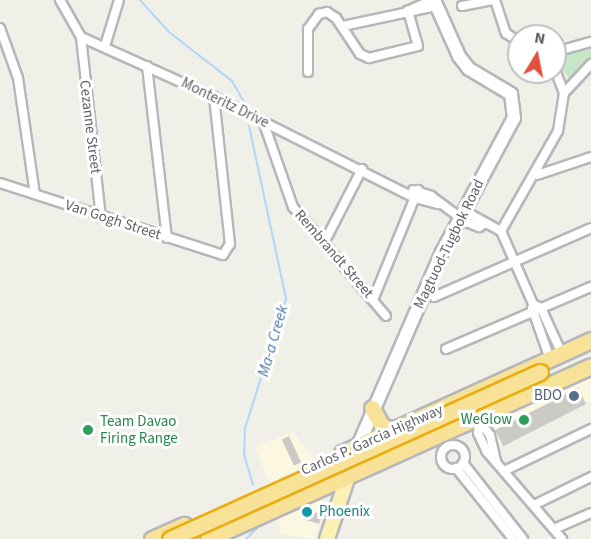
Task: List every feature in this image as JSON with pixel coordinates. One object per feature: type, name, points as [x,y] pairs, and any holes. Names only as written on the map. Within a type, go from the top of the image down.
[{"type":"highway","name":"Carlos P. Garcia Highway","points":[[169,537],[207,514],[591,340]]},
{"type":"highway","name":"Carlos P. Garcia Highway","points":[[191,539],[541,376],[591,348]]},
{"type":"highway","name":"Carlos P. Garcia Highway","points":[[152,539],[169,537],[541,376],[591,358]]},
{"type":"highway","name":"Carlos P. Garcia Highway","points":[[212,537],[415,446],[446,439],[528,394],[591,366]]},
{"type":"highway","points":[[519,373],[528,394]]},
{"type":"highway","points":[[468,396],[478,420]]},
{"type":"highway","points":[[372,408],[382,426],[393,430],[415,446]]},
{"type":"highway","points":[[433,412],[446,439]]},
{"type":"highway","points":[[392,456],[393,430]]},
{"type":"highway","points":[[310,468],[319,489]]},
{"type":"highway","points":[[278,482],[287,503]]},
{"type":"highway","points":[[244,498],[254,519]]},
{"type":"highway","points":[[207,514],[212,537]]},
{"type":"main road","name":"Magtuod-Tugbok Road","points":[[358,446],[372,408],[463,216],[506,142],[515,105],[507,90],[469,69],[459,56],[434,2]]},
{"type":"main road","points":[[327,539],[358,446]]},
{"type":"street","points":[[60,0],[81,37]]},
{"type":"street","points":[[105,46],[119,0]]},
{"type":"street","points":[[462,6],[493,0],[507,34]]},
{"type":"street","points":[[343,26],[434,2]]},
{"type":"street","points":[[308,72],[306,39],[314,17],[327,12],[343,26],[365,57],[405,50],[420,42],[410,9]]},
{"type":"street","points":[[0,27],[18,78],[35,194]]},
{"type":"street","name":"Monteritz Drive","points":[[81,37],[105,46],[417,194]]},
{"type":"street","name":"Cezanne Street","points":[[81,37],[101,217]]},
{"type":"street","points":[[567,49],[591,42]]},
{"type":"street","points":[[564,93],[591,64]]},
{"type":"street","points":[[147,66],[167,238]]},
{"type":"street","points":[[501,231],[537,175],[558,131],[564,93],[561,84]]},
{"type":"street","name":"Van Gogh Street","points":[[0,183],[167,238],[227,254],[230,244],[214,97]]},
{"type":"street","name":"Rembrandt Street","points":[[263,122],[287,197],[386,316]]},
{"type":"street","points":[[537,175],[591,157]]},
{"type":"street","points":[[325,242],[362,169]]},
{"type":"street","points":[[373,300],[417,194],[463,216],[478,227],[484,224],[501,231],[535,309],[536,325],[556,356]]},
{"type":"street","points":[[434,297],[591,228]]},
{"type":"street","points":[[446,350],[535,309],[591,287]]},
{"type":"street","points":[[535,309],[547,320],[556,356]]},
{"type":"street","points":[[536,325],[547,320]]},
{"type":"street","points":[[478,420],[480,439],[496,462],[562,539]]},
{"type":"street","points":[[504,471],[591,429]]},
{"type":"street","points":[[460,466],[463,451],[446,439],[442,451],[442,462],[460,466],[523,539]]},
{"type":"street","points":[[534,505],[591,477]]},
{"type":"street","points":[[477,485],[513,539]]},
{"type":"street","points":[[554,530],[591,513]]},
{"type":"shaded area","points":[[591,370],[591,401],[500,445],[493,430],[500,410]]},
{"type":"shaded area","points":[[293,432],[316,461],[269,483],[255,447]]},
{"type":"shaded area","points":[[319,494],[325,506],[315,539],[280,534],[279,511]]},
{"type":"green space","points":[[591,45],[591,60],[570,80],[567,76],[567,52]]},
{"type":"building","points":[[578,388],[586,404],[503,446],[495,430]]},
{"type":"building","points":[[289,436],[301,462],[294,466],[282,439]]},
{"type":"building","name":"Phoenix","points":[[308,505],[310,511],[322,514],[319,524],[303,519],[298,509]]},
{"type":"waterway","name":"Ma-a Creek","points":[[140,0],[169,32],[232,81],[246,105]]},
{"type":"waterway","name":"Ma-a Creek","points":[[249,126],[286,299],[245,428],[244,455],[253,485]]},
{"type":"waterway","name":"Ma-a Creek","points":[[246,539],[264,521]]},
{"type":"place","name":"BDO","points":[[574,396]]},
{"type":"place","name":"WeGlow","points":[[524,420]]},
{"type":"place","name":"Team Davao Firing Range","points":[[88,430]]},
{"type":"place","name":"Phoenix","points":[[307,512]]}]
